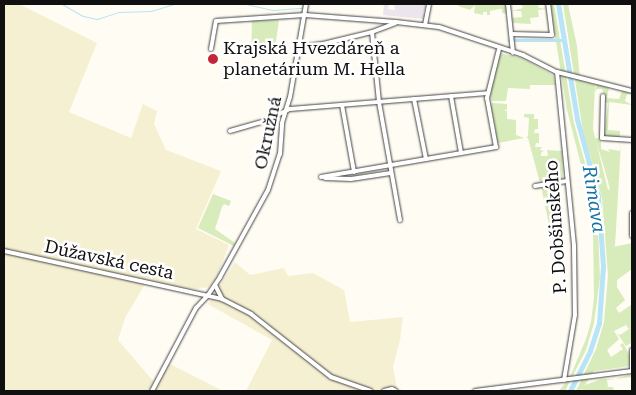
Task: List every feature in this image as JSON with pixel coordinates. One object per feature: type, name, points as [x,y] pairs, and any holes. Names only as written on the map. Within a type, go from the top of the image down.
[{"type":"street","name":"Okružná","points":[[152,391],[196,308],[215,285],[268,190],[280,154],[280,131],[306,4]]},
{"type":"street","points":[[425,25],[429,4]]},
{"type":"street","points":[[508,4],[513,53]]},
{"type":"street","points":[[512,38],[552,35],[548,4]]},
{"type":"street","points":[[211,49],[216,20],[305,15],[396,22],[425,25],[446,30],[513,53],[557,72],[632,90]]},
{"type":"street","points":[[298,48],[372,32],[396,22]]},
{"type":"street","points":[[372,32],[379,102],[400,220]]},
{"type":"street","points":[[391,173],[334,180],[321,177],[496,146],[487,93],[498,49]]},
{"type":"street","name":"P. Dobšinského","points":[[557,72],[574,246],[575,315],[565,380]]},
{"type":"street","points":[[230,131],[260,123],[290,110],[487,93]]},
{"type":"street","points":[[451,96],[461,153]]},
{"type":"street","points":[[604,96],[602,138],[632,140]]},
{"type":"street","points":[[414,99],[426,159]]},
{"type":"street","points":[[342,105],[354,172]]},
{"type":"street","points":[[536,186],[567,181]]},
{"type":"street","points":[[632,213],[632,236]]},
{"type":"street","name":"Dúžavská cesta","points":[[4,251],[222,298],[251,314],[331,377],[372,391]]},
{"type":"street","points":[[200,293],[215,285],[222,298]]},
{"type":"street","points":[[475,391],[632,371],[632,350]]},
{"type":"street","points":[[385,391],[392,389],[396,391]]},
{"type":"shaded area","points":[[4,4],[19,4],[97,43],[69,112],[131,138],[143,104],[157,111],[154,124],[166,150],[221,171],[196,229],[229,245],[216,279],[209,287],[197,289],[145,284],[125,318],[118,340],[154,382],[170,364],[223,391],[4,391]]},
{"type":"shaded area","points":[[384,4],[389,4],[388,9],[395,10],[394,4],[427,4],[423,13],[425,14],[424,19],[383,15]]},
{"type":"shaded area","points":[[235,262],[250,275],[284,268],[288,276],[313,273],[344,290],[350,322],[403,317],[400,340],[393,367],[397,388],[405,391],[246,391],[272,340],[208,304]]},
{"type":"green space","points":[[459,4],[506,4],[507,14],[502,13],[502,9],[499,9],[490,11],[490,15],[487,15],[487,12],[483,12],[483,15],[474,13],[475,5],[470,10],[458,6]]},
{"type":"green space","points":[[521,4],[534,4],[538,5],[539,8],[547,9],[538,10],[539,17],[530,18],[531,24],[513,23],[512,18],[522,17],[521,11],[512,11],[523,8]]},
{"type":"green space","points":[[550,4],[554,4],[574,123],[594,196],[598,229],[600,278],[594,323],[586,350],[565,391],[559,391],[570,377],[591,322],[594,298],[593,230],[589,196],[567,110]]},
{"type":"green space","points":[[563,4],[568,4],[577,46],[580,80],[585,82],[586,85],[586,82],[595,85],[593,129],[595,138],[615,140],[616,142],[614,140],[601,140],[601,149],[610,152],[608,149],[620,151],[621,143],[615,246],[613,247],[632,243],[632,269],[617,280],[617,287],[625,300],[616,308],[619,313],[631,305],[631,343],[626,346],[617,333],[620,335],[629,329],[626,325],[614,331],[619,339],[607,350],[611,357],[623,349],[620,345],[623,343],[630,356],[630,366],[594,371],[585,385],[601,379],[615,379],[632,374],[632,377],[607,380],[608,387],[613,387],[614,390],[607,391],[582,391],[583,389],[576,391],[596,349],[604,322],[608,275],[602,198],[583,131]],"holes":[[[596,141],[610,189],[608,190]]]},
{"type":"green space","points":[[279,20],[274,55],[251,57],[252,21]]},
{"type":"green space","points":[[499,53],[522,58],[553,75],[556,85],[530,85],[530,89],[508,88],[506,101],[492,101],[490,93]]},
{"type":"green space","points":[[596,84],[609,88],[607,98],[619,99],[622,91],[632,94],[627,94],[625,101],[632,105],[609,102],[608,130],[620,131],[620,138],[604,136],[608,103],[604,102],[605,96],[602,89],[597,89],[595,92]]},
{"type":"green space","points":[[492,103],[507,104],[507,109],[504,111],[507,111],[507,119],[516,120],[516,135],[524,138],[498,143],[491,107]]},
{"type":"green space","points":[[524,114],[534,114],[534,119],[538,119],[538,129],[535,129],[534,133],[539,133],[539,143],[536,143],[535,147],[542,147],[540,150],[544,151],[541,153],[541,156],[548,156],[547,150],[562,151],[563,179],[540,183],[528,138],[526,138],[528,136],[529,118],[524,117]]},
{"type":"green space","points":[[549,184],[556,246],[559,248],[554,249],[541,186]]},
{"type":"green space","points":[[213,194],[231,201],[229,206],[224,204],[222,207],[215,229],[235,243],[234,246],[198,228]]},
{"type":"waterway","points":[[62,4],[83,16],[97,19],[119,12],[151,11],[174,4]]},
{"type":"waterway","points":[[246,4],[272,10],[304,8]]},
{"type":"waterway","name":"Rimava","points":[[558,4],[577,119],[598,196],[603,266],[599,323],[590,351],[570,391]]},
{"type":"waterway","points":[[509,40],[564,40]]},
{"type":"place","name":"Krajská Hvezdáreň a planetárium M. Hella","points":[[213,59]]}]
